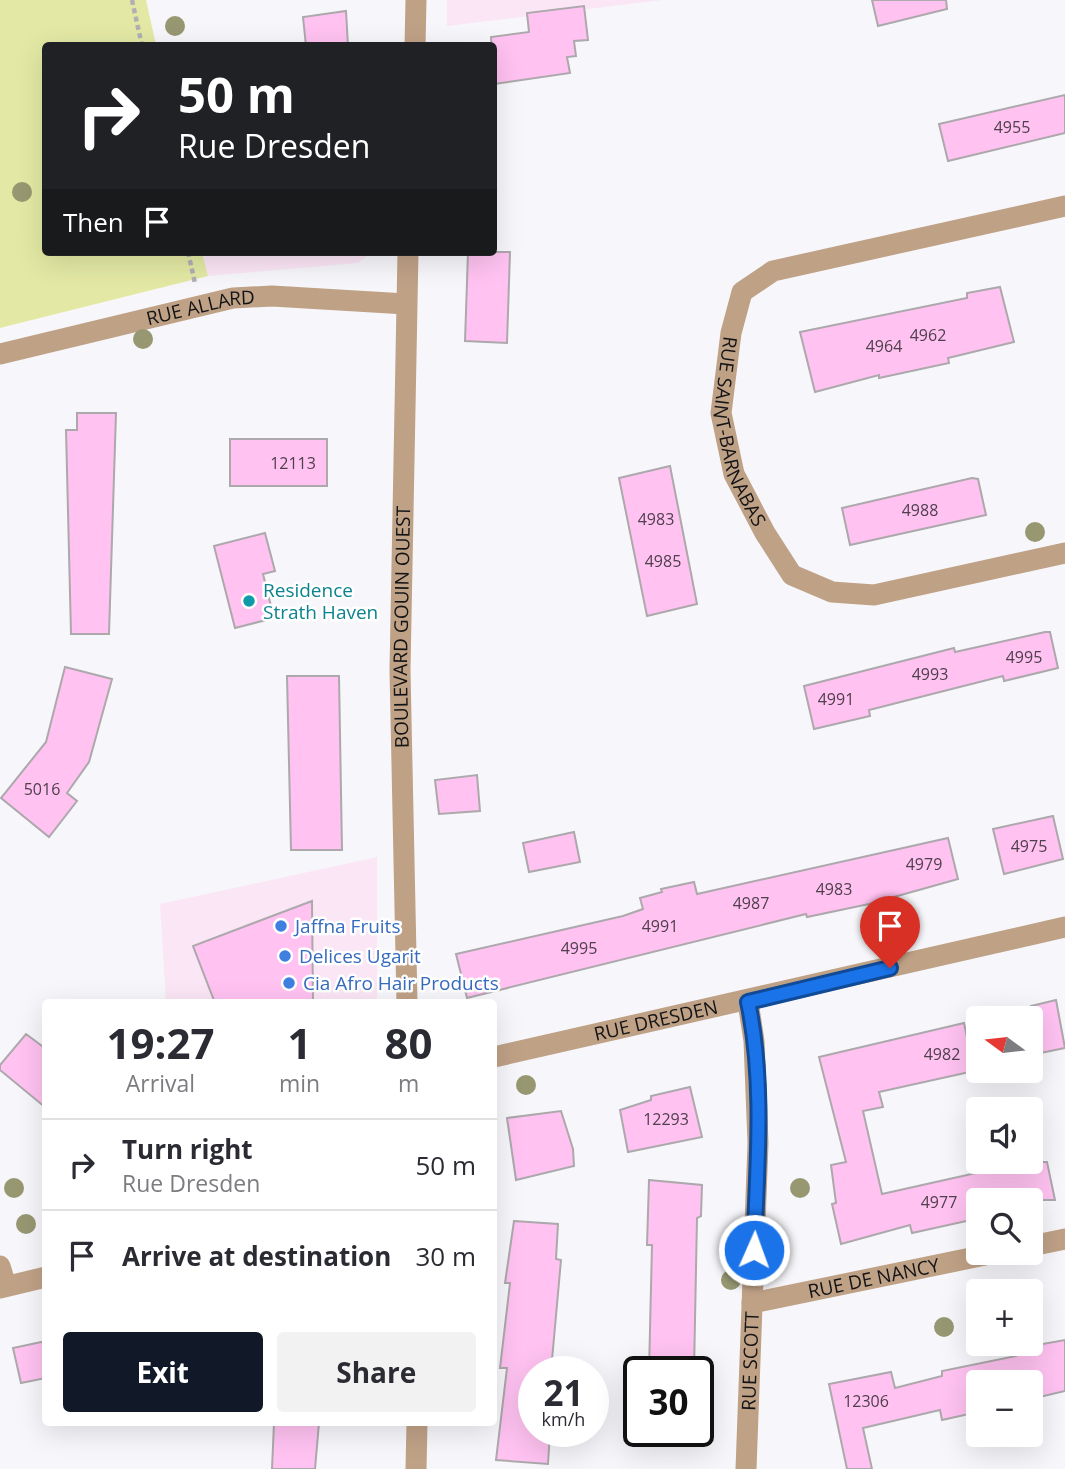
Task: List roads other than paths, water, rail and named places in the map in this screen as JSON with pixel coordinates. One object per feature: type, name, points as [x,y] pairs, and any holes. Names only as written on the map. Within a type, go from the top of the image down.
[{"type":"street","points":[[415,42],[416,0]]},
{"type":"street","name":"RUE SAINT-BARNABAS","points":[[1065,206],[773,271],[742,292],[731,333],[721,413],[734,474],[765,533],[792,575],[822,588],[832,592],[874,595],[1065,553]]},
{"type":"street","name":"BOULEVARD GOUIN OUEST","points":[[407,999],[400,670],[408,256]]},
{"type":"street","name":"RUE ALLARD","points":[[0,354],[233,298],[272,296],[406,304]]},
{"type":"street","name":"RUE DRESDEN","points":[[497,1056],[748,1002],[1065,927]]},
{"type":"street","name":"RUE SCOTT","points":[[746,1469],[758,1143],[754,1041],[748,1002]]},
{"type":"street","points":[[1043,1243],[1065,1238]]},
{"type":"street","name":"RUE DE NANCY","points":[[752,1303],[966,1259]]},
{"type":"street","points":[[2,1280],[42,1277]]},
{"type":"street","points":[[416,1426],[416,1469]]},
{"type":"place","name":"Residence Strath Haven","points":[[249,601]]},
{"type":"place","name":"Jaffna Fruits","points":[[281,926]]},
{"type":"place","name":"Delices Ugarit","points":[[285,956]]},
{"type":"place","name":"Cia Afro Hair Products","points":[[289,983]]}]
